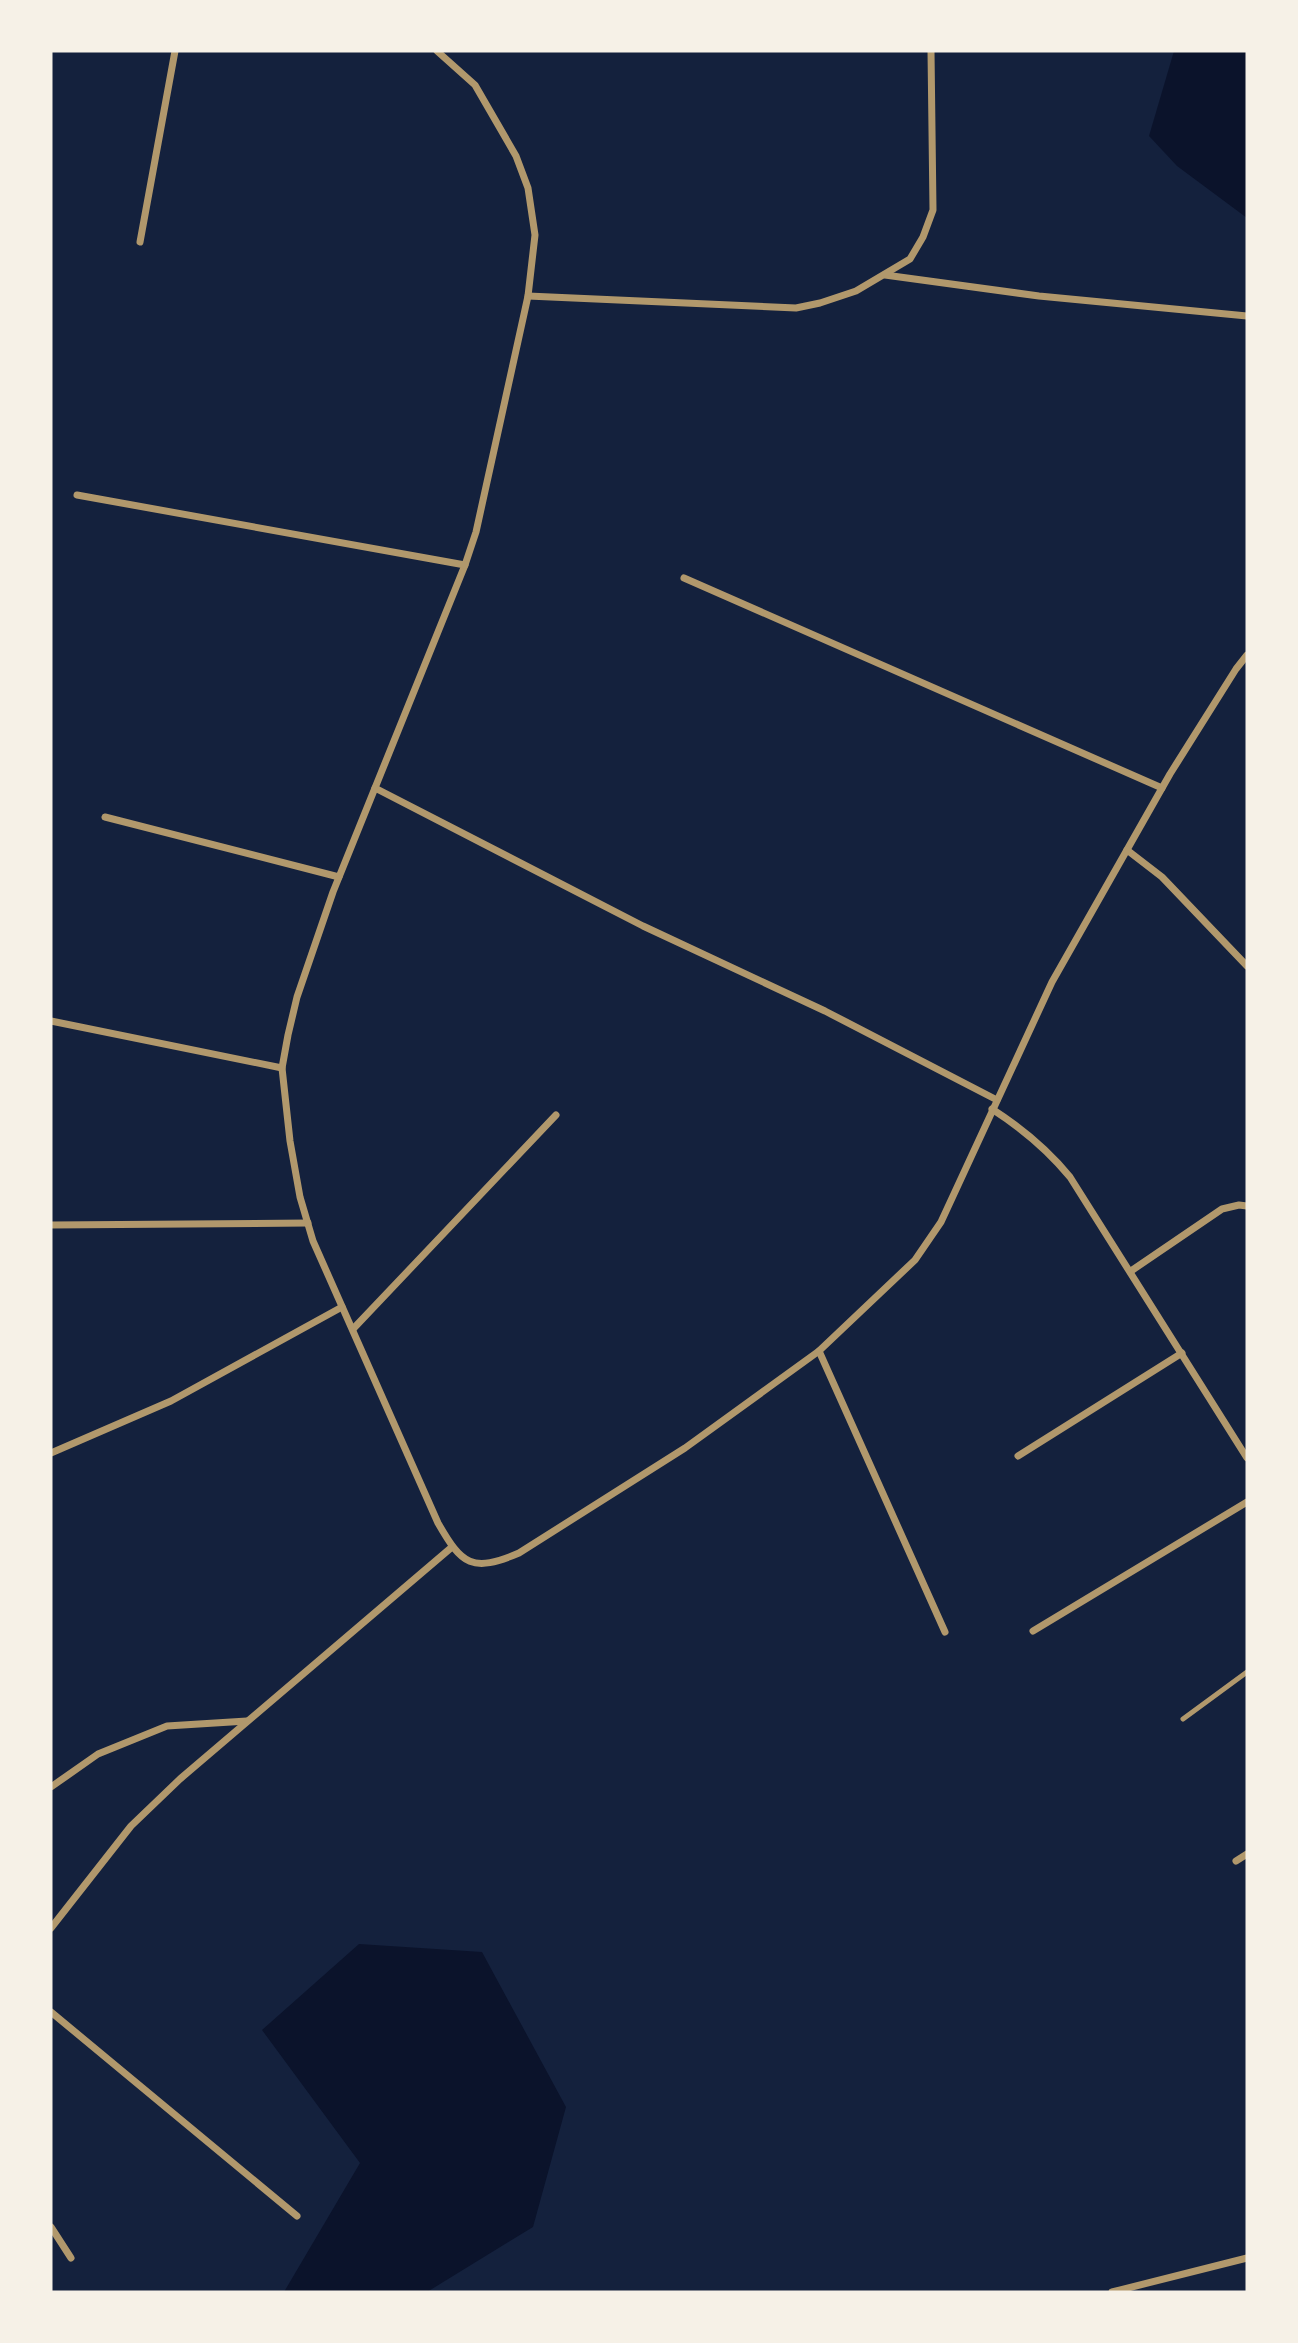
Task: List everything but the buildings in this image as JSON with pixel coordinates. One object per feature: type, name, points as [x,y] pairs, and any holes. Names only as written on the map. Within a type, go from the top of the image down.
[{"type":"street","points":[[139,242],[175,51]]},
{"type":"street","points":[[437,51],[446,54],[475,85],[516,156],[528,188],[534,234],[528,296],[476,532],[339,877],[297,997],[282,1068],[290,1141],[300,1196],[313,1241],[438,1523],[461,1558],[481,1564],[519,1553],[685,1448],[819,1351],[915,1260],[941,1222],[1052,982],[1162,788],[1208,711],[1247,655]]},
{"type":"street","points":[[528,296],[796,308],[856,291],[885,275],[910,259],[923,237],[933,210],[931,51]]},
{"type":"street","points":[[885,275],[1038,296],[1247,316]]},
{"type":"street","points":[[77,495],[465,565]]},
{"type":"street","points":[[684,578],[1162,788]]},
{"type":"street","points":[[375,788],[643,926],[825,1011],[997,1100]]},
{"type":"street","points":[[105,817],[339,877]]},
{"type":"street","points":[[1127,850],[1162,877],[1247,966]]},
{"type":"street","points":[[51,1021],[282,1068]]},
{"type":"street","points":[[992,1109],[1020,1127],[1046,1149],[1070,1177],[1247,1458]]},
{"type":"street","points":[[353,1329],[556,1115]]},
{"type":"street","points":[[1131,1271],[1222,1209],[1247,1206]]},
{"type":"street","points":[[51,1225],[308,1223]]},
{"type":"street","points":[[51,1453],[171,1401],[342,1307]]},
{"type":"street","points":[[819,1351],[945,1632]]},
{"type":"street","points":[[1018,1457],[1182,1353]]},
{"type":"street","points":[[1033,1631],[1247,1502]]},
{"type":"street","points":[[51,1928],[131,1826],[180,1779],[452,1547]]},
{"type":"street","points":[[51,1787],[98,1754],[167,1726],[247,1721]]},
{"type":"street","points":[[1236,1861],[1247,1854]]},
{"type":"street","points":[[51,2012],[297,2216]]},
{"type":"street","points":[[51,2227],[71,2258]]},
{"type":"street","points":[[1112,2292],[1247,2258]]},
{"type":"lane","points":[[1183,1719],[1247,1672]]},
{"type":"water","points":[[1174,51],[1247,51],[1247,218],[1177,166],[1149,136]]},
{"type":"water","points":[[359,1944],[482,1952],[566,2107],[533,2227],[427,2292],[284,2292],[360,2163],[262,2030]]}]
